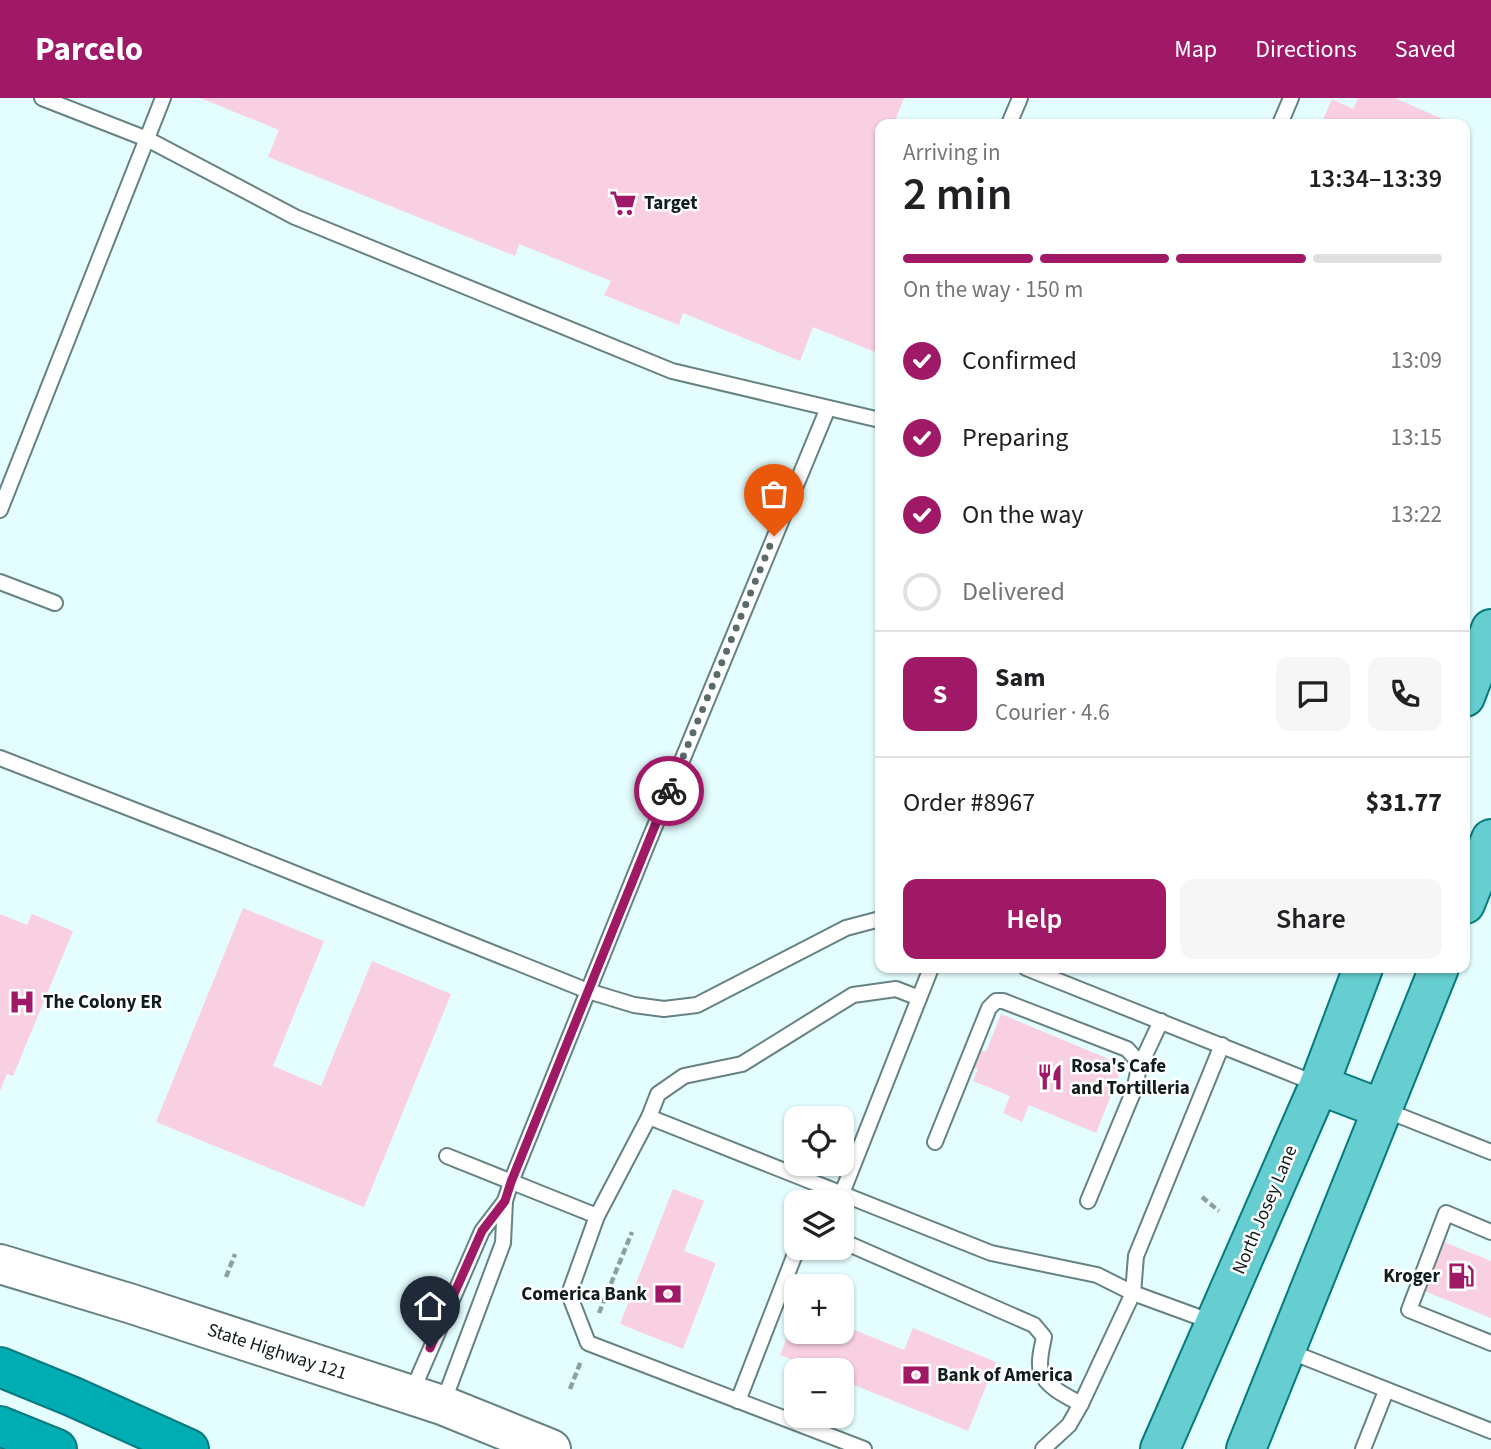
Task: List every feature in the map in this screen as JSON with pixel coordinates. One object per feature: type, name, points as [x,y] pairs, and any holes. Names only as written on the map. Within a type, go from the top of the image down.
[{"type":"highway","points":[[0,1367],[189,1449]]},
{"type":"highway","points":[[0,1426],[57,1449]]},
{"type":"main road","points":[[1470,681],[1485,633]]},
{"type":"main road","points":[[1470,892],[1491,839]]},
{"type":"main road","name":"North Josey Lane","points":[[1160,1449],[1319,1085],[1361,973]]},
{"type":"main road","points":[[1246,1449],[1437,973]]},
{"type":"main road","points":[[1319,1085],[1382,1109]]},
{"type":"main road","name":"State Highway 121","points":[[0,1264],[426,1400],[551,1449]]},
{"type":"lane","points":[[42,98],[147,139],[295,218],[672,371],[875,419]]},
{"type":"lane","points":[[0,510],[163,98]]},
{"type":"lane","points":[[1011,119],[1020,98]]},
{"type":"lane","points":[[1282,119],[1291,98]]},
{"type":"lane","points":[[426,1400],[503,1243],[505,1201],[511,1182],[828,408]]},
{"type":"lane","points":[[0,582],[55,603]]},
{"type":"lane","points":[[0,758],[588,991],[634,1005],[664,1009],[697,1005],[846,928],[875,920]]},
{"type":"lane","points":[[843,1190],[929,973]]},
{"type":"lane","points":[[1039,973],[1319,1085]]},
{"type":"lane","points":[[864,1449],[588,1343],[569,1294],[597,1216],[649,1117],[658,1094],[684,1076],[742,1064],[853,995],[895,989],[919,998]]},
{"type":"lane","points":[[936,1142],[989,1008],[996,1001],[1003,1001],[1127,1049],[1136,1059],[1139,1068]]},
{"type":"lane","points":[[1088,1201],[1134,1090],[1139,1068],[1161,1021]]},
{"type":"lane","points":[[1043,1449],[1069,1425],[1133,1293],[1136,1256],[1222,1045]]},
{"type":"lane","points":[[1382,1109],[1491,1152]]},
{"type":"lane","points":[[649,1117],[821,1190]]},
{"type":"lane","points":[[447,1156],[597,1216]]},
{"type":"lane","points":[[426,1400],[482,1231],[505,1201]]},
{"type":"lane","points":[[854,1203],[991,1253],[1097,1275],[1133,1293],[1216,1323]]},
{"type":"lane","points":[[1491,1231],[1446,1213],[1409,1310],[1491,1343]]},
{"type":"lane","points":[[854,1246],[1034,1325],[1044,1338],[1041,1373],[1056,1391],[1081,1404]]},
{"type":"lane","points":[[738,1401],[793,1260]]},
{"type":"lane","points":[[1285,1350],[1491,1431]]},
{"type":"lane","points":[[1363,1449],[1386,1391]]},
{"type":"path","points":[[1202,1197],[1219,1211]]},
{"type":"path","points":[[595,1324],[632,1232]]},
{"type":"path","points":[[226,1277],[235,1254]]},
{"type":"path","points":[[569,1390],[584,1354]]},
{"type":"building","name":"Target","points":[[200,98],[904,98],[896,119],[875,119],[875,352],[813,327],[800,361],[683,313],[679,325],[604,295],[611,281],[519,244],[515,256],[268,157],[279,130]]},
{"type":"building","points":[[1358,98],[1395,98],[1443,119],[1323,119],[1332,99],[1353,109]]},
{"type":"building","points":[[243,908],[324,941],[273,1066],[321,1086],[372,961],[451,994],[364,1207],[156,1122]]},
{"type":"building","name":"The Colony ER","points":[[0,914],[27,925],[32,914],[73,931],[13,1076],[7,1074],[0,1091]]},
{"type":"building","points":[[1001,1014],[1123,1065],[1096,1133],[1029,1105],[1022,1122],[1003,1113],[1010,1096],[973,1081],[978,1069],[960,1064],[968,1045],[986,1052]]},
{"type":"building","name":"Comerica Bank","points":[[673,1189],[704,1201],[684,1251],[716,1263],[683,1349],[620,1324]]},
{"type":"building","name":"Kroger","points":[[1444,1242],[1491,1261],[1491,1318],[1424,1291]]},
{"type":"building","name":"Bank of America","points":[[913,1328],[996,1362],[968,1431],[854,1385],[854,1358],[788,1358],[780,1355],[784,1344],[854,1344],[854,1330],[904,1350]]},
{"type":"way so far","points":[[669,791],[774,536]]},
{"type":"place","name":"Target","points":[[623,203]]},
{"type":"place","name":"The Colony ER","points":[[22,1002]]},
{"type":"place","name":"Rosa's Cafe and Tortilleria","points":[[1050,1077]]},
{"type":"place","name":"Kroger","points":[[1461,1276]]},
{"type":"place","name":"Comerica Bank","points":[[668,1294]]},
{"type":"place","name":"Bank of America","points":[[916,1375]]},
{"type":"route","points":[[430,1348],[482,1231],[505,1201],[669,791]]}]
